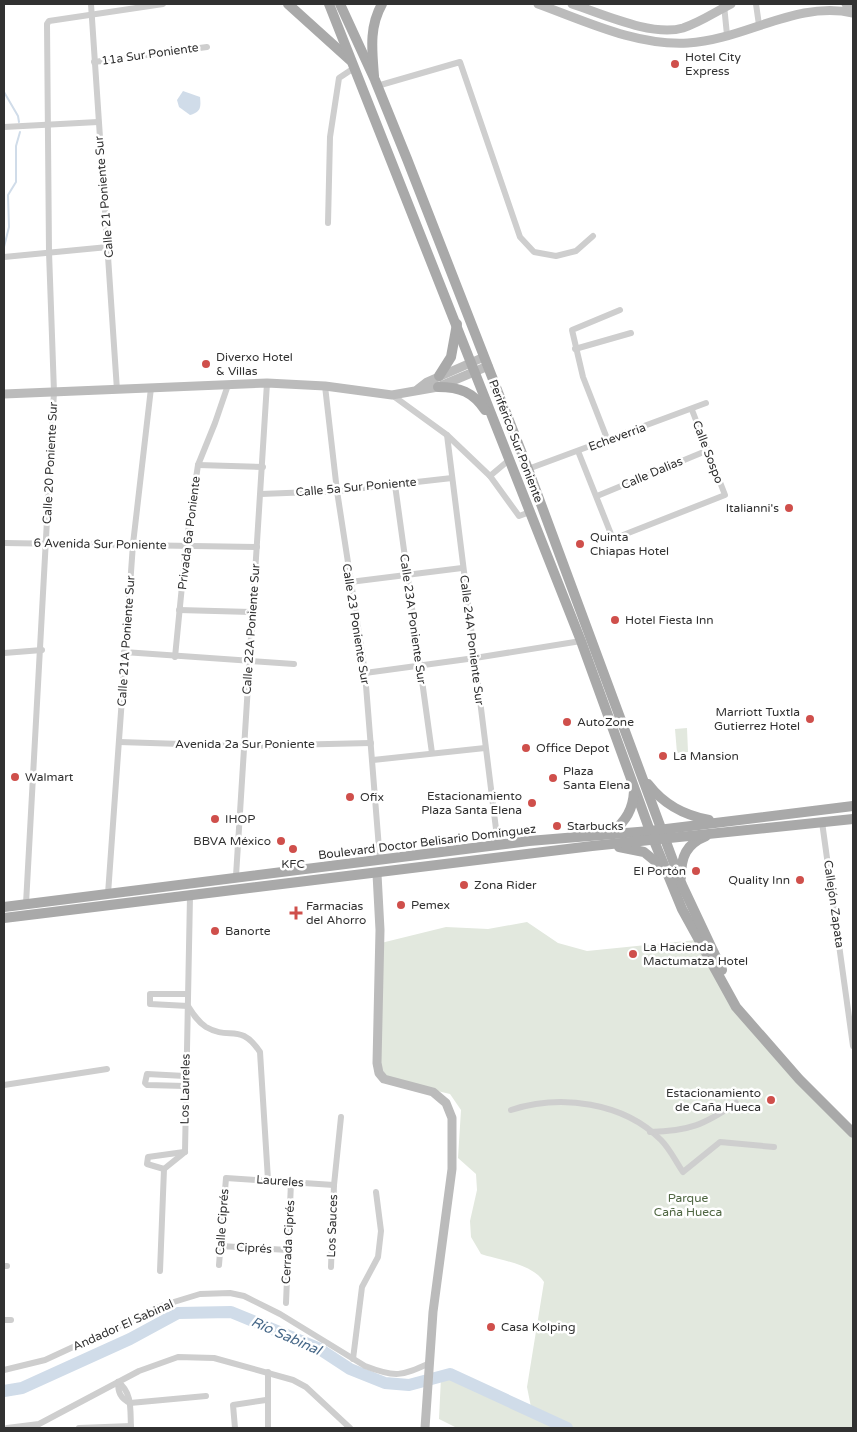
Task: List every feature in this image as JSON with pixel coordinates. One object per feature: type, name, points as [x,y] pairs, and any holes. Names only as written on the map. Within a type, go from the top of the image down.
[{"type":"main road","points":[[288,4],[353,65]]},
{"type":"main road","name":"Periférico Sur Poniente","points":[[329,4],[457,323],[530,512],[579,622],[600,662],[682,885],[703,934],[742,1004],[766,1035],[806,1080],[853,1124]]},
{"type":"main road","points":[[340,4],[376,83]]},
{"type":"main road","points":[[376,83],[372,41],[374,18],[382,4]]},
{"type":"main road","points":[[538,4],[620,33],[662,43],[699,42],[759,25],[777,16],[801,9],[843,10],[853,13]]},
{"type":"main road","points":[[572,4],[652,29],[668,30],[694,24],[726,5]]},
{"type":"main road","points":[[846,4],[853,6]]},
{"type":"main road","name":"Periférico Sur Poniente","points":[[376,83],[528,469],[579,622],[581,641],[669,878]]},
{"type":"main road","points":[[439,376],[451,357],[457,323]]},
{"type":"main road","points":[[438,387],[486,362]]},
{"type":"main road","points":[[417,389],[439,376],[474,367]]},
{"type":"main road","points":[[4,394],[267,383],[325,386],[392,395],[417,389],[454,387],[468,391],[479,401],[496,426]]},
{"type":"main road","points":[[588,657],[594,662],[600,662]]},
{"type":"main road","points":[[642,776],[665,802],[690,816],[718,822]]},
{"type":"main road","points":[[612,833],[631,810],[635,785]]},
{"type":"main road","name":"Boulevard Doctor Belisario Domínguez","points":[[663,834],[718,822],[853,806]]},
{"type":"main road","name":"Boulevard Doctor Belisario Domínguez","points":[[4,918],[604,845],[652,835],[716,832],[853,819]]},
{"type":"main road","points":[[682,885],[681,864],[686,850],[702,837],[716,832]]},
{"type":"main road","name":"Boulevard Doctor Belisario Domínguez","points":[[4,907],[236,876],[380,862],[498,845],[612,833],[652,835]]},
{"type":"main road","points":[[604,845],[644,852],[654,858],[669,878],[706,957],[736,1007],[799,1080],[853,1133]]},
{"type":"main road","points":[[377,874],[380,930],[377,1064],[379,1072],[384,1079],[394,1083],[433,1092],[446,1103],[452,1118],[452,1169],[433,1312],[425,1428]]},
{"type":"main road","points":[[419,1428],[426,1413]]},
{"type":"street","name":"Calle 21 Poniente Sur","points":[[91,4],[117,390]]},
{"type":"street","points":[[92,14],[163,4]]},
{"type":"street","points":[[756,4],[759,25]]},
{"type":"street","points":[[726,5],[727,35]]},
{"type":"street","name":"Calle 20 Poniente Sur","points":[[26,904],[42,650],[54,392],[49,252],[48,22],[92,14]]},
{"type":"street","name":"11a Sur Poniente","points":[[94,62],[207,47]]},
{"type":"street","points":[[376,83],[460,62],[520,237],[534,252],[556,256],[576,251],[592,236]]},
{"type":"street","points":[[328,223],[330,137],[339,78],[353,65]]},
{"type":"street","points":[[4,127],[98,122]]},
{"type":"street","points":[[4,257],[108,247]]},
{"type":"street","points":[[608,440],[582,377],[572,330],[620,310]]},
{"type":"street","points":[[575,349],[631,333]]},
{"type":"street","name":"Calle 22A Poniente Sur","points":[[236,876],[251,612],[263,467],[267,383]]},
{"type":"street","name":"Privada 6a Poniente","points":[[175,657],[186,545],[198,465],[216,423],[228,385]]},
{"type":"street","name":"Calle 23 Poniente Sur","points":[[325,386],[337,490],[365,673],[380,862]]},
{"type":"street","name":"Calle 21A Poniente Sur","points":[[108,894],[133,544],[151,388]]},
{"type":"street","points":[[392,395],[447,435],[490,476],[519,516],[530,512]]},
{"type":"street","name":"Echeverria","points":[[528,469],[706,404]]},
{"type":"street","name":"Calle Sospo","points":[[597,496],[613,540],[725,495],[706,451],[692,410]]},
{"type":"street","name":"Calle 24A Poniente Sur","points":[[447,435],[462,568],[498,845]]},
{"type":"street","name":"Calle Dalias","points":[[597,496],[706,451]]},
{"type":"street","points":[[578,452],[597,496]]},
{"type":"street","points":[[490,476],[509,460]]},
{"type":"street","points":[[198,465],[263,467]]},
{"type":"street","name":"Calle 5a Sur Poniente","points":[[260,494],[337,490],[452,478]]},
{"type":"street","name":"Calle 23A Poniente Sur","points":[[395,485],[432,753]]},
{"type":"street","name":"6 Avenida Sur Poniente","points":[[4,543],[257,547]]},
{"type":"street","points":[[350,582],[462,568]]},
{"type":"street","points":[[179,610],[251,612]]},
{"type":"street","points":[[365,673],[581,641]]},
{"type":"street","points":[[4,653],[42,650]]},
{"type":"street","points":[[124,652],[294,664]]},
{"type":"street","name":"Avenida 2a Sur Poniente","points":[[119,742],[244,746],[371,743]]},
{"type":"street","points":[[373,760],[485,748]]},
{"type":"street","name":"Callejón Zapata","points":[[822,822],[853,1046]]},
{"type":"street","name":"Los Laureles","points":[[185,1152],[190,896]]},
{"type":"street","points":[[188,994],[152,994],[149,996],[151,1006],[188,1006],[198,1021],[208,1028],[218,1031],[238,1032],[254,1043],[260,1052],[268,1180]]},
{"type":"street","points":[[4,1085],[107,1069]]},
{"type":"street","points":[[185,1076],[147,1074],[145,1083],[147,1086],[155,1087],[185,1086]]},
{"type":"street","points":[[511,1110],[532,1103],[596,1105],[627,1115],[662,1140],[683,1172],[720,1142],[774,1147]]},
{"type":"street","points":[[650,1132],[686,1129],[708,1122],[736,1103]]},
{"type":"street","name":"Los Sauces","points":[[331,1266],[334,1184],[341,1117]]},
{"type":"street","points":[[164,1169],[147,1164],[148,1156],[185,1152]]},
{"type":"street","points":[[160,1271],[164,1169],[185,1152]]},
{"type":"street","name":"Laureles","points":[[226,1178],[334,1184]]},
{"type":"street","name":"Calle Ciprés","points":[[219,1265],[226,1178]]},
{"type":"street","name":"Cerrada Ciprés","points":[[286,1303],[291,1182]]},
{"type":"street","points":[[353,1359],[362,1287],[378,1257],[382,1231],[376,1192]]},
{"type":"street","name":"Ciprés","points":[[220,1246],[288,1250]]},
{"type":"street","name":"Andador El Sabinal","points":[[4,1370],[45,1360],[164,1305],[200,1294],[230,1293],[256,1301],[353,1359],[381,1372],[397,1376],[430,1367]]},
{"type":"street","points":[[7,1428],[39,1424],[155,1364],[178,1358],[214,1358],[268,1372],[306,1387],[350,1428]]},
{"type":"street","points":[[268,1372],[266,1400],[268,1428]]},
{"type":"street","points":[[79,1428],[131,1427],[130,1396],[125,1387],[118,1382]]},
{"type":"street","points":[[130,1403],[206,1396]]},
{"type":"street","points":[[235,1428],[232,1405],[266,1400]]},
{"type":"green space","points":[[687,728],[688,752],[677,753],[675,729]]},
{"type":"green space","name":"Parque Caña Hueca","points":[[527,922],[558,943],[587,951],[696,940],[777,1061],[853,1139],[853,1428],[457,1428],[439,1419],[441,1377],[450,1374],[532,1412],[527,1387],[544,1282],[539,1276],[524,1267],[481,1254],[471,1237],[470,1221],[477,1190],[476,1174],[458,1158],[461,1110],[450,1094],[387,1079],[380,1064],[381,943],[446,927],[488,929]]},
{"type":"shaded area","points":[[183,91],[200,97],[198,111],[190,115],[179,107],[177,100]]},
{"type":"waterway","points":[[4,92],[18,116],[19,122]]},
{"type":"waterway","points":[[4,247],[9,227],[8,195],[16,182],[16,146],[20,132]]},
{"type":"waterway","name":"Río Sabinal","points":[[4,1391],[22,1388],[130,1339],[178,1313],[231,1312],[318,1348],[350,1369],[385,1383],[409,1385],[450,1374],[567,1428]]},
{"type":"place","name":"Hotel City Express","points":[[675,64]]},
{"type":"place","name":"Diverxo Hotel & Villas","points":[[206,364]]},
{"type":"place","name":"Italianni's","points":[[789,508]]},
{"type":"place","name":"Quinta Chiapas Hotel","points":[[580,544]]},
{"type":"place","name":"Hotel Fiesta Inn","points":[[615,620]]},
{"type":"place","name":"Marriott Tuxtla Gutierrez Hotel","points":[[810,719]]},
{"type":"place","name":"AutoZone","points":[[567,722]]},
{"type":"place","name":"Office Depot","points":[[526,748]]},
{"type":"place","name":"La Mansion","points":[[663,756]]},
{"type":"place","name":"Walmart","points":[[15,777]]},
{"type":"place","name":"Plaza Santa Elena","points":[[553,778]]},
{"type":"place","name":"Ofix","points":[[350,797]]},
{"type":"place","name":"Estacionamiento Plaza Santa Elena","points":[[532,803]]},
{"type":"place","name":"IHOP","points":[[215,819]]},
{"type":"place","name":"Starbucks","points":[[557,826]]},
{"type":"place","name":"BBVA México","points":[[281,841]]},
{"type":"place","name":"KFC","points":[[293,849]]},
{"type":"place","name":"El Portón","points":[[696,871]]},
{"type":"place","name":"Quality Inn","points":[[800,880]]},
{"type":"place","name":"Zona Rider","points":[[464,885]]},
{"type":"place","name":"Pemex","points":[[401,905]]},
{"type":"place","name":"Farmacias del Ahorro","points":[[296,913]]},
{"type":"place","name":"Banorte","points":[[215,931]]},
{"type":"place","name":"La Hacienda Mactumatza Hotel","points":[[633,954]]},
{"type":"place","name":"Estacionamiento de Caña Hueca","points":[[771,1100]]},
{"type":"place","name":"Casa Kolping","points":[[491,1327]]}]
